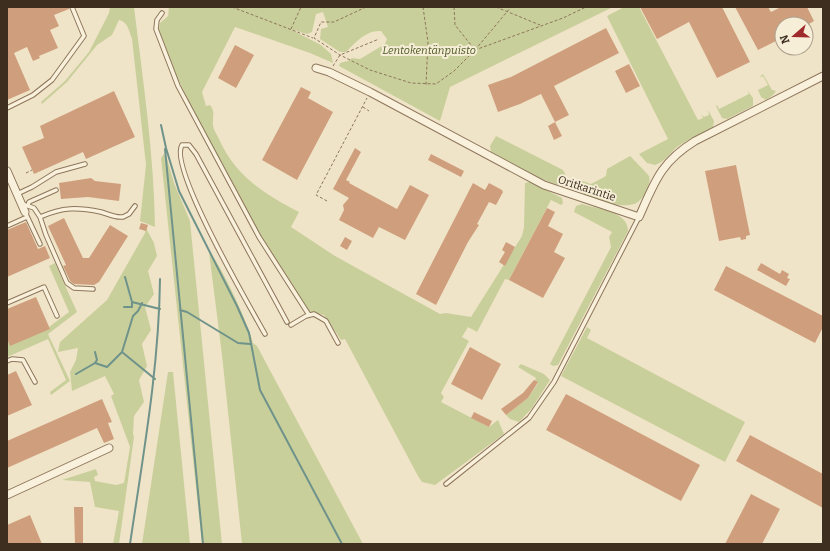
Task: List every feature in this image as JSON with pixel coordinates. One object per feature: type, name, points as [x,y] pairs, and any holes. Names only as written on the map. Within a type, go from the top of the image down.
[{"type":"street","name":"Oritkarintie","points":[[316,68],[329,72],[370,92],[544,185],[639,217]]},
{"type":"street","points":[[639,217],[658,175],[680,151],[695,141],[823,76]]},
{"type":"street","points":[[7,171],[17,194],[26,209]]},
{"type":"street","points":[[7,495],[109,448]]},
{"type":"lane","points":[[7,108],[33,96],[52,80],[84,36],[72,7]]},
{"type":"lane","points":[[162,12],[157,20],[156,29],[178,86],[259,237],[309,315]]},
{"type":"lane","points":[[265,334],[195,201],[180,160],[179,149],[182,145],[189,145],[196,154],[287,322]]},
{"type":"lane","points":[[17,194],[32,187],[56,172],[85,164]]},
{"type":"lane","points":[[7,226],[26,209],[28,202],[56,190]]},
{"type":"lane","points":[[40,217],[59,209],[101,212],[123,217],[129,214],[134,206]]},
{"type":"lane","points":[[26,209],[34,208],[40,217],[46,235],[67,283],[74,288],[93,289]]},
{"type":"lane","points":[[26,209],[40,244]]},
{"type":"lane","points":[[446,484],[529,418],[554,382],[639,217]]},
{"type":"lane","points":[[7,303],[44,287],[57,316]]},
{"type":"lane","points":[[291,325],[309,315],[314,314],[326,321],[338,343]]},
{"type":"lane","points":[[7,361],[12,359],[23,360],[36,382]]},
{"type":"path","points":[[232,7],[314,38],[340,55],[386,75],[411,84],[426,85],[436,84],[443,80],[475,50],[511,7]]},
{"type":"path","points":[[291,30],[301,7]]},
{"type":"path","points":[[314,38],[321,22],[334,22],[366,7]]},
{"type":"path","points":[[424,7],[428,42],[426,85]]},
{"type":"path","points":[[454,7],[455,25],[475,50]]},
{"type":"path","points":[[496,7],[541,25]]},
{"type":"path","points":[[475,50],[563,18],[586,7]]},
{"type":"path","points":[[329,72],[340,55],[379,39]]},
{"type":"path","points":[[327,201],[316,195],[370,92]]},
{"type":"path","points":[[362,107],[369,111]]},
{"type":"path","points":[[26,173],[32,170]]},
{"type":"green space","points":[[110,7],[134,7],[153,172],[155,227],[140,221],[146,165],[132,39],[128,27],[119,20],[112,35],[97,45],[67,82],[42,104],[41,102],[65,81],[89,52],[109,13]]},
{"type":"green space","name":"Lentokentänpuisto","points":[[169,7],[613,7],[450,87],[440,121],[339,66],[340,63],[348,61],[352,58],[360,59],[385,44],[387,39],[381,31],[371,32],[362,37],[346,52],[340,52],[320,39],[321,29],[328,27],[323,12],[316,14],[312,32],[307,34],[290,29],[321,45],[331,54],[333,63],[310,53],[235,27],[202,92],[206,106],[210,105],[213,110],[214,130],[225,151],[233,162],[251,182],[274,198],[299,212],[291,227],[335,256],[440,314],[446,313],[471,317],[522,236],[524,227],[525,183],[530,182],[562,198],[563,203],[561,205],[551,200],[509,280],[505,279],[477,332],[468,327],[462,337],[469,341],[441,393],[444,397],[441,402],[489,427],[498,420],[504,434],[435,485],[422,482],[418,476],[345,339],[341,340],[324,315],[308,311],[260,236],[195,115],[161,40],[159,29],[160,23],[168,16]]},
{"type":"green space","points":[[624,7],[639,7],[698,120],[703,118],[701,114],[704,117],[709,115],[708,110],[714,121],[713,127],[681,144],[665,160],[655,165],[647,163],[639,154],[668,139],[607,16]]},
{"type":"green space","points":[[763,74],[772,90],[776,91],[766,100],[761,97],[758,90],[768,85],[763,76],[759,78]]},
{"type":"green space","points":[[747,90],[753,98],[753,106],[727,119],[722,118],[716,106],[717,105],[719,109],[749,94]]},
{"type":"green space","points":[[496,136],[563,170],[568,179],[565,184],[559,185],[541,178],[491,152],[490,146]]},
{"type":"green space","points":[[164,154],[166,155],[174,183],[190,221],[222,544],[202,544],[161,158]]},
{"type":"green space","points":[[630,156],[649,176],[650,180],[646,193],[637,203],[628,205],[614,204],[582,195],[577,185],[580,180],[591,184],[606,176],[607,169]]},
{"type":"green space","points":[[582,204],[604,209],[618,215],[627,224],[628,231],[558,365],[553,366],[550,364],[611,247],[609,237],[612,232],[574,212],[576,206]]},
{"type":"green space","points":[[146,228],[154,243],[157,256],[148,271],[154,294],[145,307],[151,330],[142,344],[147,366],[139,380],[144,402],[134,416],[134,437],[119,544],[113,544],[119,511],[95,507],[90,482],[62,480],[96,469],[98,475],[94,477],[95,481],[116,485],[124,483],[130,447],[111,396],[114,394],[105,376],[72,391],[70,372],[76,360],[78,348],[58,352],[60,342],[107,300],[145,233]]},
{"type":"green space","points":[[209,252],[220,268],[234,295],[247,324],[253,343],[257,346],[363,544],[242,544],[222,355]]},
{"type":"green space","points":[[55,263],[77,312],[48,334],[70,381],[51,395],[50,392],[66,380],[48,339],[7,357],[7,338],[50,329],[49,327],[69,312],[49,266]]},
{"type":"green space","points":[[587,327],[591,330],[587,338],[745,422],[725,462],[561,376]]},
{"type":"green space","points":[[521,364],[544,374],[550,380],[532,408],[519,422],[510,419],[506,415],[528,398],[538,383],[535,380],[536,378],[518,367]]},
{"type":"green space","points":[[168,372],[173,372],[190,544],[142,544]]},
{"type":"building","points":[[7,7],[69,7],[69,9],[54,15],[59,26],[50,30],[58,48],[39,56],[40,58],[33,61],[27,47],[14,53],[30,90],[7,100]]},
{"type":"building","points":[[640,7],[722,7],[750,62],[717,78],[689,22],[657,39]]},
{"type":"building","points":[[735,7],[768,7],[771,12],[781,7],[807,7],[812,16],[774,16],[774,42],[758,50]]},
{"type":"building","points":[[606,28],[619,53],[554,86],[569,115],[555,122],[541,94],[498,112],[488,85],[511,77]]},
{"type":"building","points":[[235,45],[254,55],[236,88],[218,78]]},
{"type":"building","points":[[629,64],[640,86],[626,93],[615,71]]},
{"type":"building","points":[[301,87],[311,92],[308,98],[333,112],[297,180],[262,160]]},
{"type":"building","points":[[114,91],[135,137],[86,159],[83,152],[34,174],[22,147],[44,138],[40,126]]},
{"type":"building","points":[[555,122],[562,136],[554,140],[548,126]]},
{"type":"building","points":[[355,148],[361,152],[346,180],[350,182],[349,183],[397,209],[410,185],[429,195],[405,240],[379,227],[373,238],[339,220],[344,210],[343,205],[349,198],[333,189]]},
{"type":"building","points":[[431,154],[464,171],[461,177],[428,160]]},
{"type":"building","points":[[736,165],[750,235],[746,236],[746,239],[741,240],[740,237],[719,241],[705,171]]},
{"type":"building","points":[[91,178],[95,181],[121,184],[119,201],[88,197],[61,199],[59,183]]},
{"type":"building","points":[[473,183],[485,190],[489,183],[503,192],[496,205],[489,202],[477,224],[479,225],[468,242],[436,305],[416,294]]},
{"type":"building","points":[[547,208],[555,212],[548,226],[563,234],[554,252],[565,258],[543,298],[509,280]]},
{"type":"building","points":[[64,218],[83,258],[89,258],[110,225],[128,236],[99,282],[94,285],[74,284],[70,281],[63,266],[66,265],[48,226]]},
{"type":"building","points":[[26,222],[38,249],[45,246],[50,258],[7,277],[7,230]]},
{"type":"building","points":[[141,223],[148,225],[146,231],[139,229]]},
{"type":"building","points":[[345,237],[352,241],[347,250],[340,246]]},
{"type":"building","points":[[506,242],[515,247],[505,266],[499,262],[505,252],[502,250]]},
{"type":"building","points":[[761,263],[780,274],[782,270],[789,274],[787,278],[790,279],[786,286],[757,270]]},
{"type":"building","points":[[726,266],[823,316],[823,327],[815,343],[714,290]]},
{"type":"building","points":[[36,297],[50,329],[10,346],[7,338],[7,309]]},
{"type":"building","points":[[470,347],[501,364],[482,400],[451,384]]},
{"type":"building","points":[[16,371],[32,405],[7,416],[7,375]]},
{"type":"building","points":[[534,380],[538,382],[528,398],[506,415],[501,409],[523,393]]},
{"type":"building","points":[[566,394],[700,465],[681,501],[546,430]]},
{"type":"building","points":[[102,399],[112,422],[108,423],[114,439],[104,443],[97,428],[7,468],[7,441]]},
{"type":"building","points":[[474,412],[492,421],[489,427],[471,418]]},
{"type":"building","points":[[750,435],[823,474],[823,508],[736,461]]},
{"type":"building","points":[[751,494],[780,509],[762,544],[725,544]]},
{"type":"building","points":[[74,507],[83,507],[83,544],[75,544]]},
{"type":"building","points":[[30,515],[42,544],[7,544],[7,525]]},
{"type":"waterway","points":[[161,125],[166,148],[179,191],[249,333],[260,390],[342,544]]},
{"type":"waterway","points":[[165,149],[203,544]]},
{"type":"waterway","points":[[124,307],[132,307],[125,277]]},
{"type":"waterway","points":[[130,544],[145,445],[157,346],[160,279]]},
{"type":"waterway","points":[[132,302],[160,309]]},
{"type":"waterway","points":[[95,363],[107,367],[122,352],[133,316],[138,311],[142,303]]},
{"type":"waterway","points":[[180,310],[187,312],[238,343],[250,344]]},
{"type":"waterway","points":[[76,374],[95,363],[97,360],[95,352]]},
{"type":"waterway","points":[[122,352],[155,379]]}]
